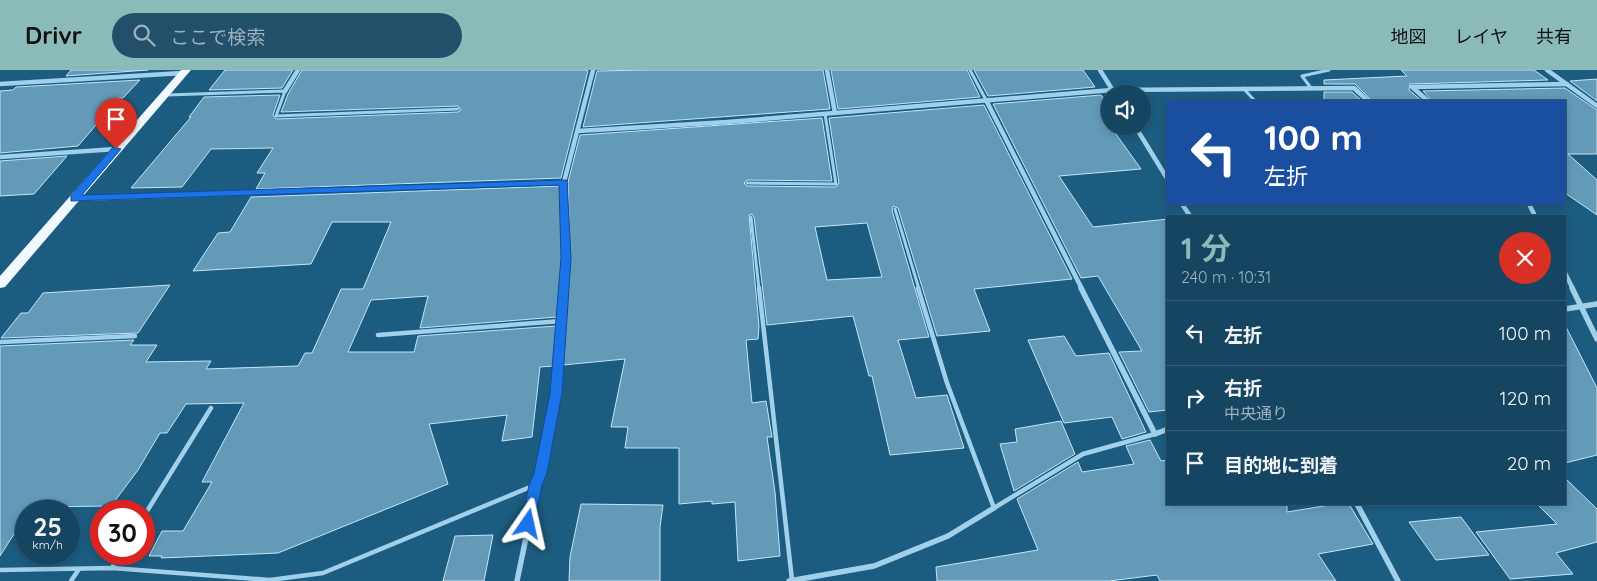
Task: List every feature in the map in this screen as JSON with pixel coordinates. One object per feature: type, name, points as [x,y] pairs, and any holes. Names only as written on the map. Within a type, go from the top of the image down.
[{"type":"highway","points":[[0,284],[185,71]]},
{"type":"street","points":[[285,91],[298,70]]},
{"type":"street","points":[[517,581],[535,485],[541,473],[556,393],[566,258],[564,182],[593,70]]},
{"type":"street","points":[[827,70],[835,113]]},
{"type":"street","points":[[1100,70],[1109,85]]},
{"type":"street","points":[[1547,70],[1597,106]]},
{"type":"street","points":[[0,84],[185,71]]},
{"type":"street","points":[[1427,100],[1412,88],[1566,84]]},
{"type":"street","points":[[1151,91],[1243,88],[1354,88],[1367,100]]},
{"type":"street","points":[[578,131],[1101,93]]},
{"type":"street","points":[[986,100],[1155,434],[1166,430]]},
{"type":"street","points":[[1140,135],[1166,177]]},
{"type":"street","points":[[0,157],[116,149]]},
{"type":"street","points":[[74,199],[564,182]]},
{"type":"street","points":[[1566,275],[1583,306],[1597,339]]},
{"type":"street","points":[[1566,308],[1597,304]]},
{"type":"street","points":[[1357,505],[1398,581]]},
{"type":"street","points":[[791,580],[874,566],[948,536],[994,508]]},
{"type":"lane","points":[[970,70],[986,100]]},
{"type":"lane","points":[[1311,88],[1302,76],[1329,70]]},
{"type":"lane","points":[[1243,88],[1254,100]]},
{"type":"lane","points":[[164,95],[285,91],[276,116],[458,109]]},
{"type":"lane","points":[[747,183],[836,184],[825,114]]},
{"type":"lane","points":[[895,209],[946,383],[994,508],[1083,454],[1155,434]]},
{"type":"lane","points":[[751,218],[791,580]]},
{"type":"lane","points":[[378,335],[562,321]]},
{"type":"lane","points":[[0,342],[135,336]]},
{"type":"lane","points":[[154,500],[211,408]]},
{"type":"lane","points":[[0,570],[112,568],[270,580],[323,573],[535,485]]},
{"type":"lane","points":[[71,581],[79,569]]},
{"type":"building","points":[[71,70],[148,70],[66,76]]},
{"type":"building","points":[[225,70],[293,70],[282,88],[209,90]]},
{"type":"building","points":[[302,70],[588,71],[561,178],[256,189],[265,173],[257,173],[273,148],[211,149],[182,187],[131,188],[191,117],[189,117],[204,97],[280,95],[273,115],[276,119],[458,112],[461,110],[458,106],[281,112],[288,94]]},
{"type":"building","points":[[823,70],[830,109],[583,127],[597,71]]},
{"type":"building","points":[[831,70],[967,70],[980,97],[838,109]]},
{"type":"building","points":[[974,70],[1083,70],[1095,87],[988,96]]},
{"type":"building","points":[[1401,70],[1534,70],[1548,80],[1410,84],[1409,90],[1421,100],[1371,100],[1355,84],[1324,84],[1324,80],[1407,76]]},
{"type":"building","points":[[1597,79],[1597,101],[1570,81]]},
{"type":"building","points":[[140,80],[123,98],[119,98],[78,146],[0,153],[0,91],[13,90],[16,87]]},
{"type":"building","points":[[1565,88],[1597,110],[1597,154],[1568,154],[1597,180],[1597,215],[1566,194],[1566,100],[1431,100],[1423,91]]},
{"type":"building","points":[[1324,92],[1352,92],[1361,100],[1324,100]]},
{"type":"building","points":[[1101,95],[1101,135],[1117,135],[1141,169],[1059,176],[1093,227],[1166,219],[1166,410],[1149,412],[1119,352],[1142,351],[1098,276],[1081,278],[993,104]]},
{"type":"building","points":[[984,105],[1072,279],[974,289],[990,331],[937,336],[898,208],[893,206],[892,210],[929,337],[898,340],[916,398],[947,395],[964,448],[890,455],[872,376],[869,376],[853,316],[767,325],[754,217],[752,214],[749,215],[759,326],[758,339],[746,340],[752,403],[766,401],[772,437],[767,437],[775,492],[780,556],[738,561],[735,502],[712,504],[712,501],[679,504],[679,448],[625,448],[628,427],[611,427],[625,359],[563,365],[570,258],[568,182],[580,135],[822,118],[832,181],[747,180],[744,183],[747,186],[836,187],[839,183],[829,118]],"holes":[[[867,223],[882,277],[827,280],[815,227]]]},
{"type":"building","points":[[67,156],[34,194],[0,196],[0,161]]},
{"type":"building","points":[[560,186],[562,258],[557,317],[420,328],[428,296],[371,300],[348,352],[414,352],[418,336],[556,326],[553,366],[540,367],[532,437],[502,441],[507,415],[429,424],[448,484],[278,553],[161,558],[162,556],[155,556],[155,544],[162,531],[183,531],[212,482],[202,482],[244,403],[186,404],[167,433],[160,433],[138,470],[116,500],[90,500],[90,506],[80,506],[80,500],[15,500],[15,532],[0,556],[0,346],[134,340],[130,345],[157,345],[146,362],[211,361],[206,369],[298,366],[305,353],[312,353],[341,289],[363,289],[391,222],[332,222],[311,264],[193,271],[218,233],[230,232],[251,197]]},
{"type":"building","points":[[170,285],[138,333],[1,338],[21,313],[28,313],[43,293]]},
{"type":"building","points":[[1566,327],[1597,388],[1597,455],[1566,463]]},
{"type":"building","points":[[1064,336],[1076,356],[1109,353],[1146,432],[1122,439],[1112,417],[1064,423],[1028,340]]},
{"type":"building","points":[[1061,421],[1075,454],[1014,491],[1000,444],[1017,442],[1015,429]]},
{"type":"building","points":[[1150,440],[1161,461],[1166,460],[1166,505],[1287,505],[1287,512],[1330,505],[1350,505],[1373,544],[1318,554],[1336,581],[1160,581],[1157,575],[1109,581],[937,581],[936,567],[1038,550],[1017,499],[1078,462],[1082,472],[1134,464],[1126,446]]},
{"type":"building","points":[[1566,479],[1597,509],[1597,542],[1556,553],[1573,574],[1510,579],[1476,532],[1557,524],[1538,505],[1566,505]]},
{"type":"building","points":[[581,504],[663,505],[660,527],[660,581],[569,581],[570,557]]},
{"type":"building","points":[[1461,517],[1489,555],[1436,560],[1409,522]]},
{"type":"building","points":[[493,535],[484,581],[443,581],[455,536]]},
{"type":"route","points":[[116,149],[74,199],[564,182],[566,258],[556,393],[541,473],[535,485],[528,524]]}]
